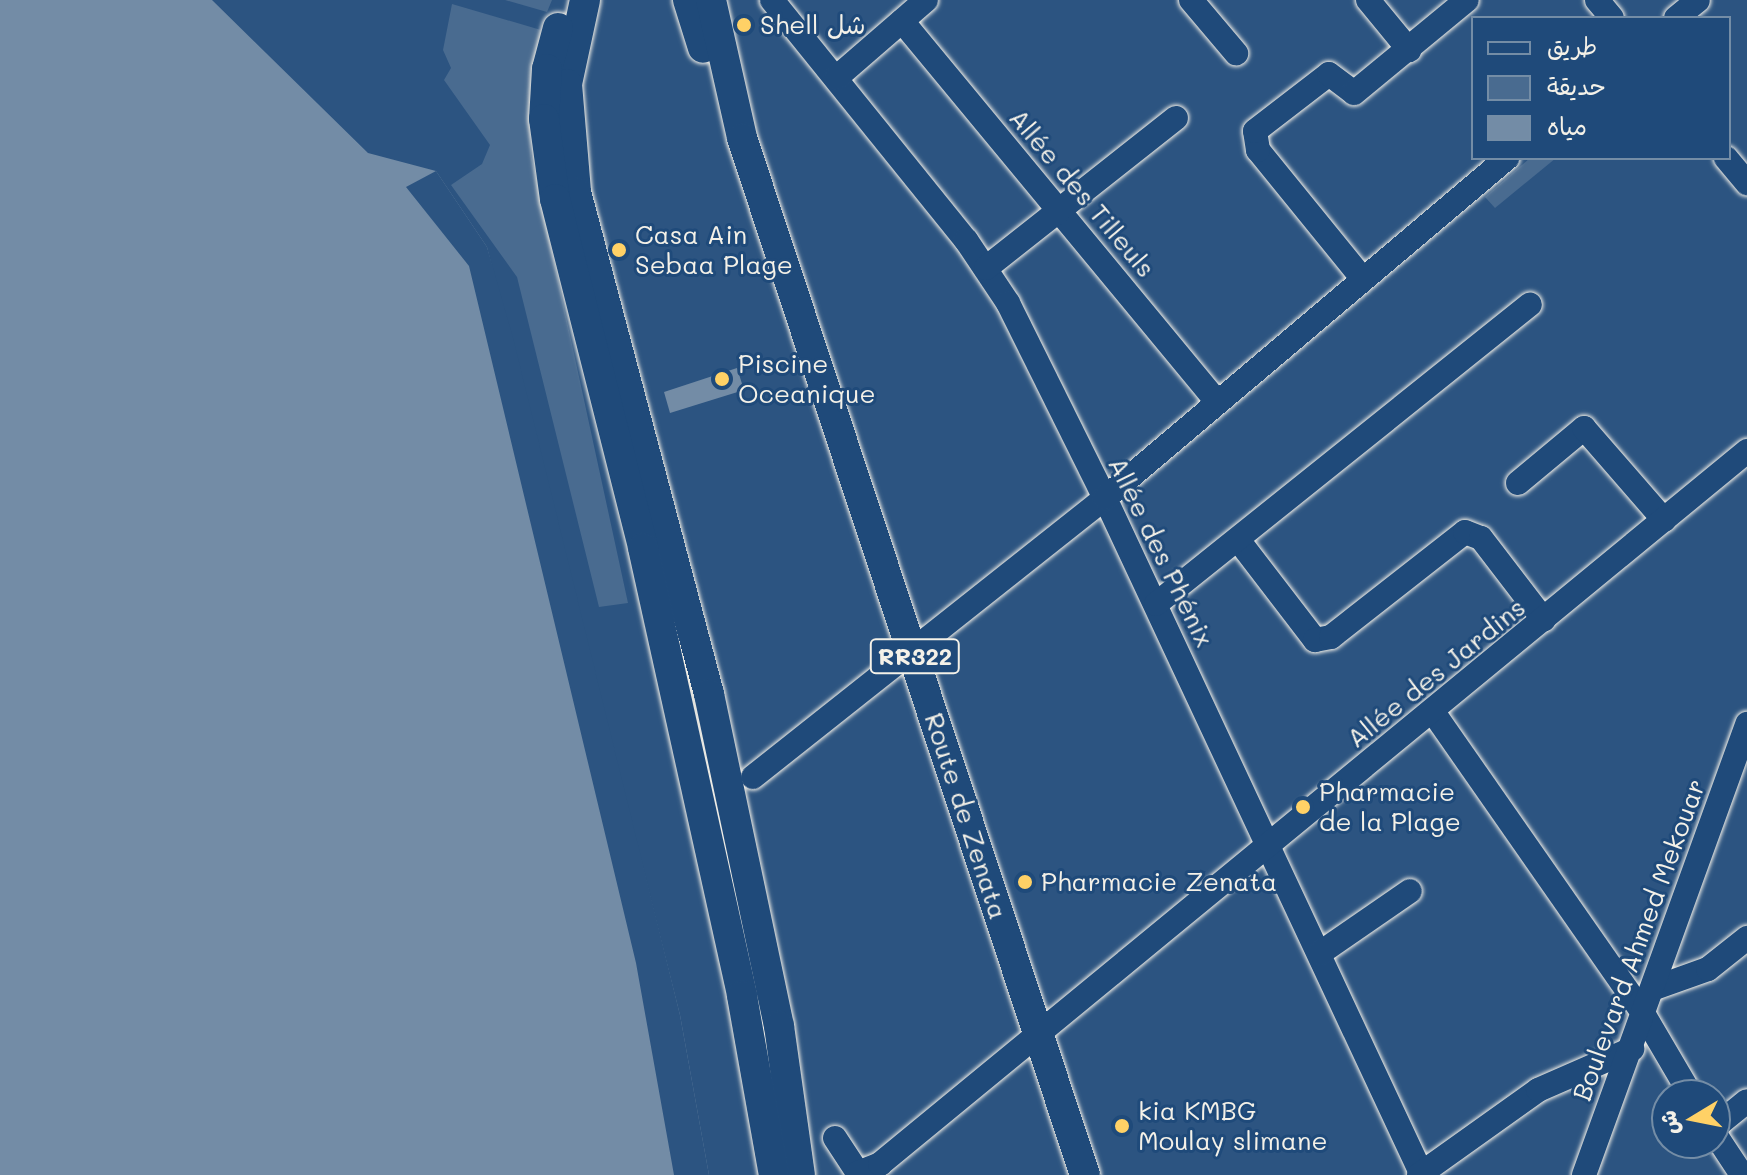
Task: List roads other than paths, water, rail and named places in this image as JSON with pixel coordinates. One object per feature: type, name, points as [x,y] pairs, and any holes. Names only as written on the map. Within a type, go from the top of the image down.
[{"type":"main road","points":[[568,0],[544,93],[553,187],[643,548],[742,996],[774,1175]]},
{"type":"main road","points":[[585,0],[567,84],[576,192],[709,694],[779,1026],[800,1175]]},
{"type":"main road","name":"Route de Zenata","points":[[688,0],[716,84],[742,138]]},
{"type":"main road","name":"Route de Zenata","points":[[711,0],[742,138],[1085,1175]]},
{"type":"street","name":"Allée des Phénix","points":[[772,0],[986,268],[1156,604],[1421,1174]]},
{"type":"street","points":[[836,78],[926,0]]},
{"type":"street","points":[[1191,0],[1236,53]]},
{"type":"street","points":[[1368,0],[1409,50]]},
{"type":"street","points":[[1362,278],[1258,150],[1255,131],[1325,76],[1333,76],[1350,95],[1467,0]]},
{"type":"street","points":[[1597,0],[1610,16]]},
{"type":"street","points":[[1678,16],[1698,0]]},
{"type":"street","name":"Allée des Tilleuls","points":[[902,21],[1217,402]]},
{"type":"street","points":[[986,268],[1176,118]]},
{"type":"street","points":[[753,777],[1105,498],[1505,160]]},
{"type":"street","points":[[1728,160],[1747,183]]},
{"type":"street","points":[[1156,604],[1239,541],[1530,304]]},
{"type":"street","points":[[1518,483],[1584,428],[1664,520]]},
{"type":"street","name":"Allée des Jardins","points":[[835,1138],[858,1173],[880,1164],[1747,451]]},
{"type":"street","points":[[1239,541],[1315,640],[1331,637],[1465,532],[1481,538],[1544,620]]},
{"type":"street","points":[[1433,712],[1644,1015],[1682,1079]]},
{"type":"street","name":"Boulevard Ahmed Mekouar","points":[[1584,1175],[1747,724]]},
{"type":"street","points":[[1320,953],[1410,891]]},
{"type":"street","points":[[1652,989],[1708,969],[1747,938]]},
{"type":"street","points":[[1421,1174],[1538,1090],[1632,1049]]},
{"type":"street","points":[[1731,1114],[1747,1101]]},
{"type":"street","points":[[1731,1158],[1742,1175]]},
{"type":"water","points":[[0,0],[212,0],[368,153],[436,171],[487,247],[680,1015],[709,1175],[0,1175]]},
{"type":"water","name":"Piscine Oceanique","points":[[737,368],[744,390],[670,413],[664,392]]},
{"type":"place","name":"Shell شل","points":[[744,25]]},
{"type":"place","name":"Casa Ain Sebaa Plage","points":[[619,250]]},
{"type":"place","name":"Piscine Oceanique","points":[[722,379]]},
{"type":"place","name":"Pharmacie de la Plage","points":[[1303,807]]},
{"type":"place","name":"Pharmacie Zenata","points":[[1025,882]]},
{"type":"place","name":"kia KMBG Moulay slimane","points":[[1122,1126]]}]
